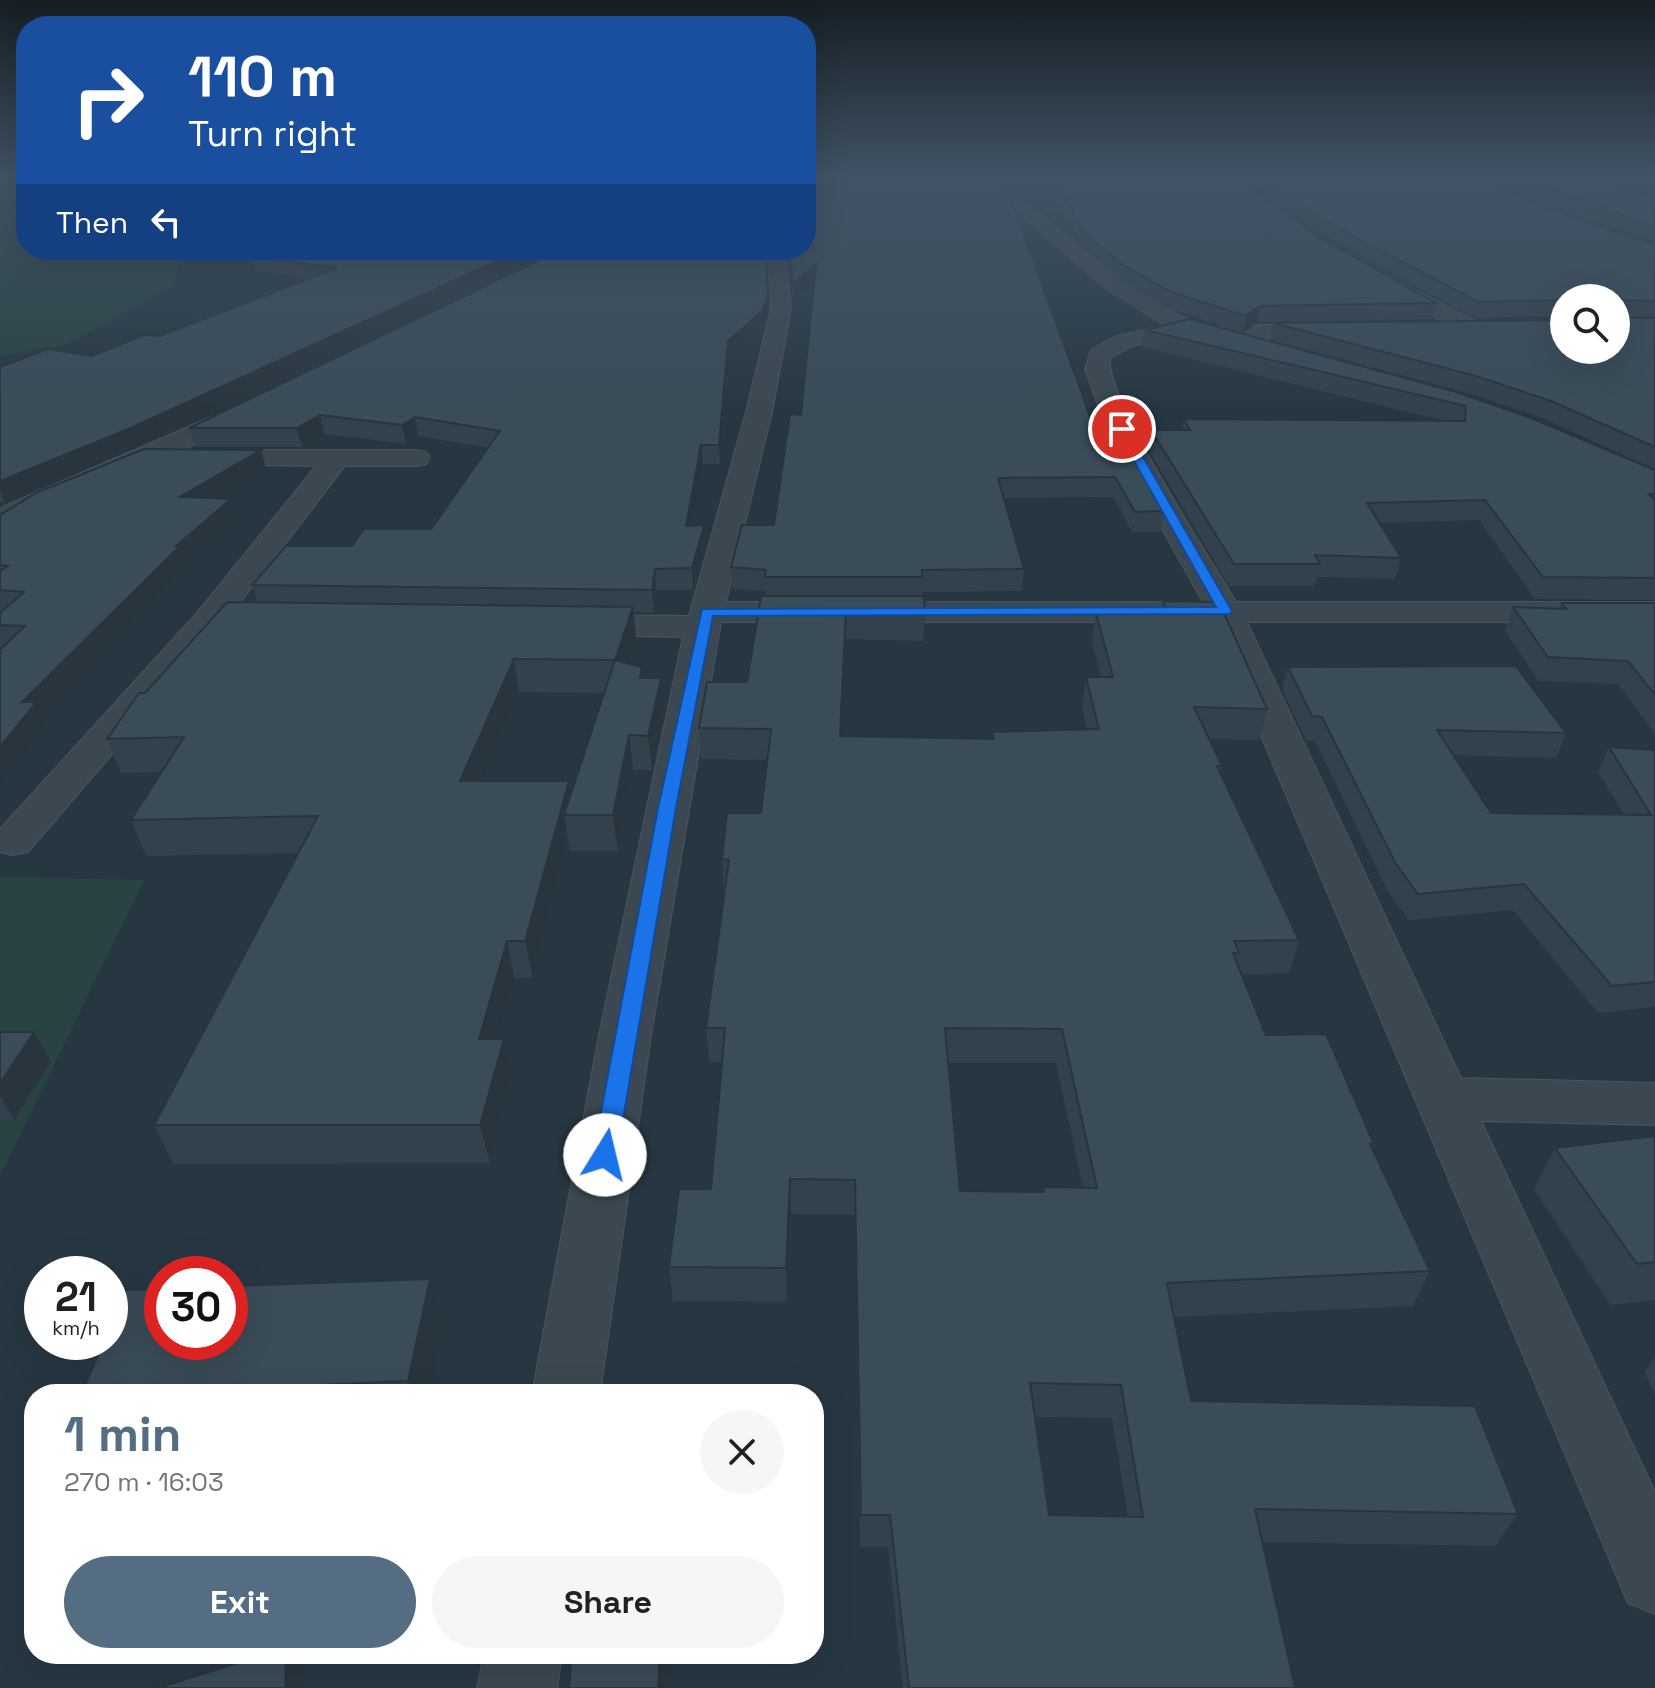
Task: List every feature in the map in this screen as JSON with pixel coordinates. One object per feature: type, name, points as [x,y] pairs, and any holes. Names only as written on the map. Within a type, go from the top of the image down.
[{"type":"street","points":[[1077,255],[1111,286],[1196,329],[1296,357]]},
{"type":"street","points":[[568,1384],[625,1035],[705,620],[759,412],[781,309],[777,260]]},
{"type":"street","points":[[1366,270],[1476,327],[1422,328]]},
{"type":"street","points":[[1361,329],[1196,329],[1122,342],[1099,355],[1097,369],[1108,400],[1136,457],[1225,611],[1655,1576]]},
{"type":"street","points":[[0,519],[144,458],[268,400]]},
{"type":"street","points":[[144,458],[416,458]]},
{"type":"street","points":[[12,842],[225,621],[336,459]]},
{"type":"street","points":[[544,625],[1225,611],[1655,612]]},
{"type":"street","points":[[1441,1099],[1655,1104]]},
{"type":"street","points":[[517,1688],[521,1664]]},
{"type":"green space","points":[[0,255],[16,255],[16,260],[180,260],[173,287],[67,344],[0,356]]},
{"type":"green space","points":[[0,877],[144,880],[0,1176]]},
{"type":"building","points":[[816,255],[1031,255],[1095,430],[1118,430],[1164,511],[1135,512],[1115,477],[998,478],[1024,569],[922,570],[922,577],[765,577],[766,570],[731,567],[742,525],[774,525],[790,414],[801,415],[816,264],[793,284],[790,260],[816,260]]},
{"type":"building","points":[[1110,255],[1350,255],[1436,303],[1260,306],[1246,316],[1171,292],[1122,265]]},
{"type":"building","points":[[1389,255],[1655,255],[1655,301],[1630,300],[1630,284],[1550,284],[1550,300],[1478,302]]},
{"type":"building","points":[[280,260],[499,260],[126,430],[0,481],[0,367],[48,349],[92,356],[144,335],[160,336],[337,268]]},
{"type":"building","points":[[540,260],[766,260],[768,293],[763,310],[728,341],[719,445],[701,445],[686,526],[704,525],[692,568],[655,569],[652,590],[252,585],[286,546],[352,546],[364,529],[431,529],[500,431],[415,417],[402,425],[320,415],[297,428],[189,428]]},
{"type":"building","points":[[1630,318],[1655,318],[1655,447],[1551,401],[1476,376],[1273,323],[1550,320],[1550,364],[1630,364]]},
{"type":"building","points":[[1189,319],[1456,392],[1531,418],[1655,470],[1655,494],[1649,494],[1655,500],[1655,578],[1543,577],[1485,500],[1367,503],[1401,558],[1315,555],[1320,564],[1234,564],[1151,430],[1190,430],[1184,419],[1465,421],[1466,406],[1145,330]]},
{"type":"building","points":[[144,449],[261,450],[180,497],[231,499],[176,546],[180,546],[22,702],[36,702],[0,747],[0,650],[25,626],[0,625],[0,613],[24,592],[0,590],[0,571],[8,566],[0,565],[0,515],[36,493]]},
{"type":"building","points":[[761,596],[924,596],[925,612],[846,610],[840,736],[994,739],[992,732],[1099,729],[1086,677],[1113,677],[1096,613],[1168,614],[1163,601],[1219,602],[1267,709],[1194,707],[1222,766],[1217,766],[1299,940],[1234,941],[1239,953],[1233,953],[1266,1035],[1326,1034],[1374,1144],[1370,1144],[1430,1271],[1167,1283],[1191,1401],[1475,1406],[1518,1514],[1255,1509],[1295,1688],[909,1688],[890,1515],[861,1515],[855,1180],[790,1179],[786,1268],[669,1267],[679,1189],[711,1189],[725,1028],[706,1028],[729,860],[722,859],[727,813],[761,813],[771,729],[699,728],[707,682],[747,682]],"holes":[[[945,1028],[1062,1029],[1097,1188],[1043,1187],[1044,1192],[960,1191]],[[1030,1383],[1121,1385],[1143,1517],[1049,1515]]]},
{"type":"building","points":[[227,602],[633,607],[615,660],[514,659],[460,781],[569,781],[525,941],[507,941],[479,1039],[504,1039],[480,1125],[154,1125],[318,816],[131,820],[184,737],[107,739],[139,693],[145,693]]},
{"type":"building","points":[[1562,603],[1655,603],[1655,695],[1628,661],[1548,657],[1513,607],[1566,609]]},
{"type":"building","points":[[615,660],[642,667],[640,678],[661,678],[648,736],[629,735],[613,815],[564,815]]},
{"type":"building","points":[[1516,666],[1566,733],[1437,730],[1491,813],[1651,815],[1609,747],[1655,750],[1655,982],[1612,986],[1524,884],[1418,894],[1396,864],[1322,717],[1312,716],[1288,667]]},
{"type":"building","points":[[0,1032],[34,1032],[0,1083]]},
{"type":"building","points":[[1655,1136],[1655,1262],[1637,1264],[1555,1148]]},
{"type":"building","points":[[430,1279],[408,1381],[85,1384],[96,1360],[128,1360],[128,1290],[144,1290],[144,1360],[248,1360],[248,1285]]},
{"type":"building","points":[[234,1664],[286,1664],[285,1688],[158,1688]]},
{"type":"building","points":[[571,1664],[659,1664],[658,1688],[569,1688]]},
{"type":"route","points":[[605,1155],[667,808],[707,612],[1225,611],[1122,429]]}]
